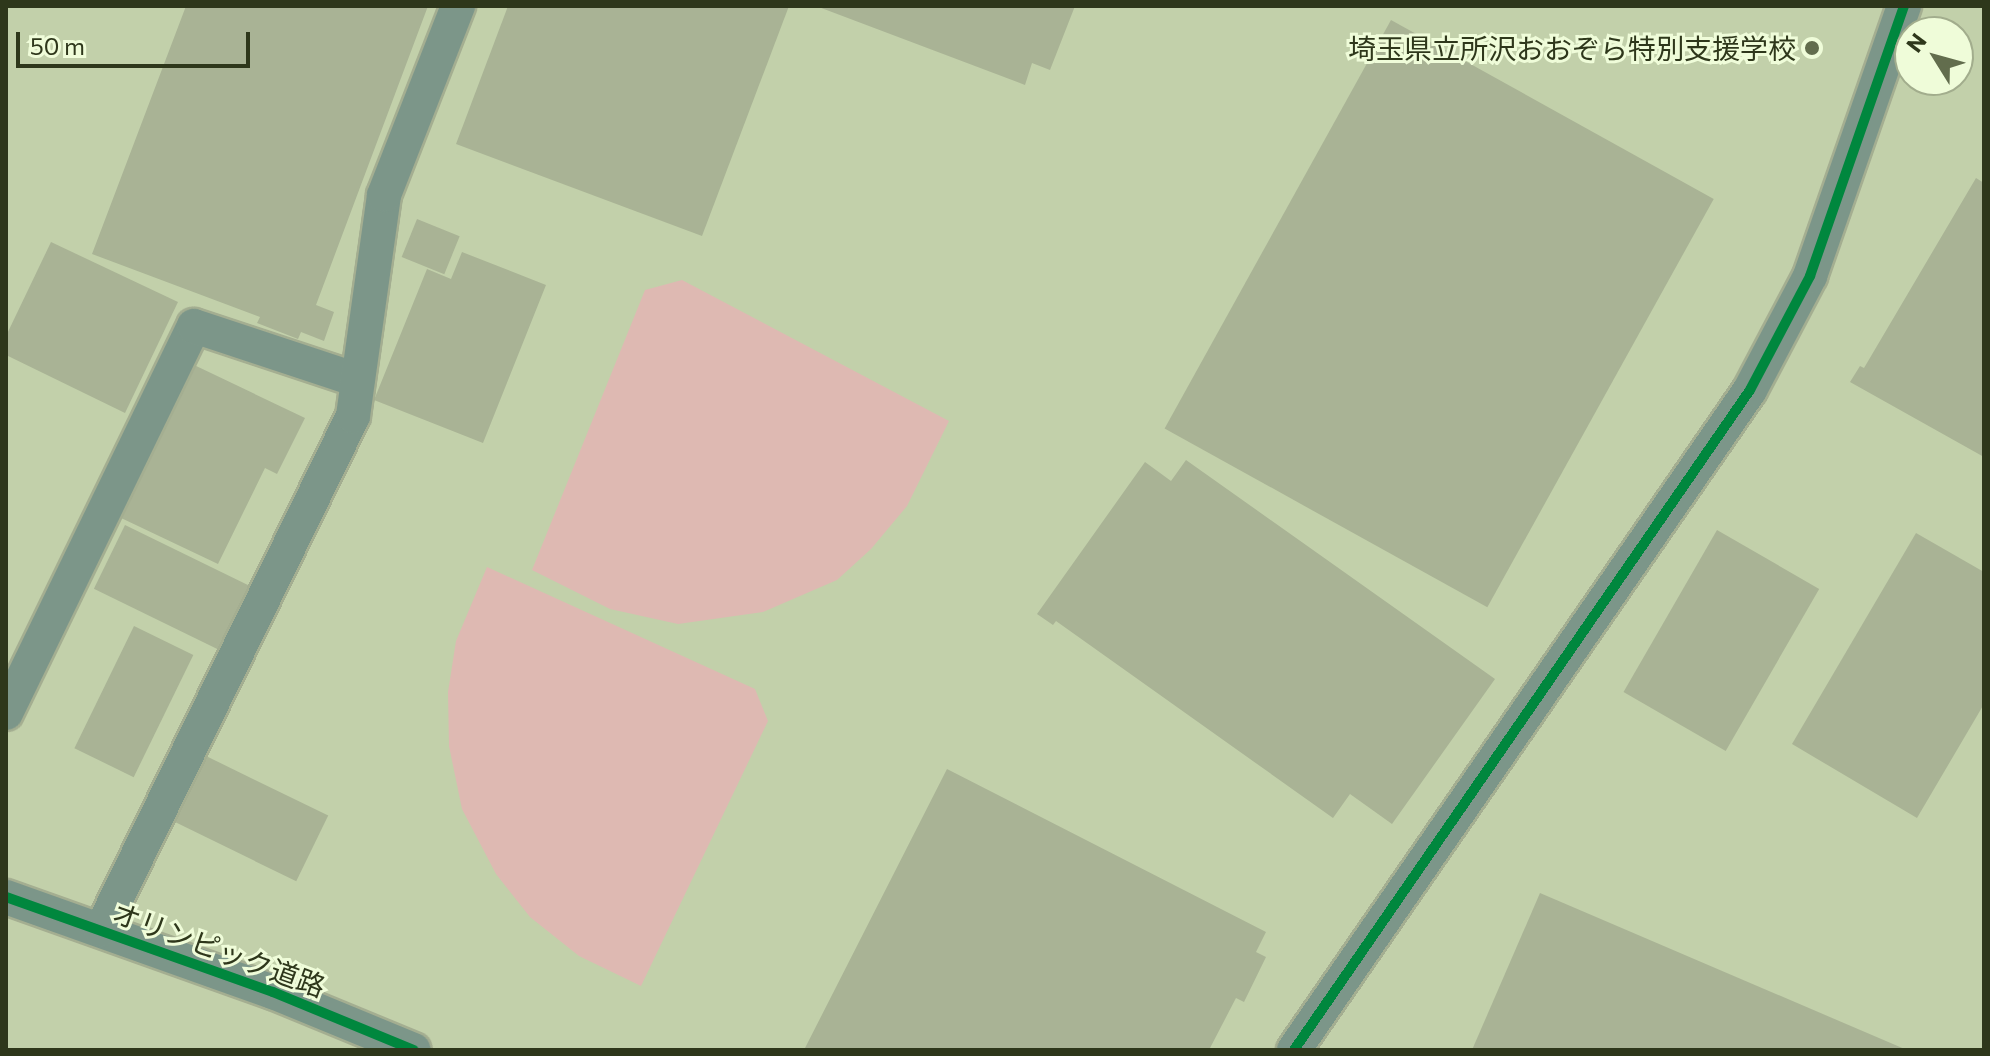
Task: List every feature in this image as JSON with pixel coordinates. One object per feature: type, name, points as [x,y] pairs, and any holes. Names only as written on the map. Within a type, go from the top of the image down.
[{"type":"street","points":[[101,930],[353,416],[384,195],[458,6]]},
{"type":"street","points":[[1294,1050],[1750,390],[1810,276],[1904,6]]},
{"type":"street","points":[[6,713],[194,326],[357,380]]},
{"type":"street","name":"オリンピック道路","points":[[6,897],[273,992],[414,1050]]},
{"type":"shaded area","points":[[682,280],[949,421],[907,506],[871,549],[837,580],[763,612],[678,624],[610,609],[532,570],[645,290]]},
{"type":"shaded area","points":[[487,567],[755,689],[768,721],[641,986],[579,956],[530,917],[496,874],[462,809],[449,746],[448,692],[456,641]]},
{"type":"building","points":[[186,6],[428,6],[316,305],[334,312],[324,341],[301,332],[298,339],[257,323],[260,317],[92,254]]},
{"type":"building","points":[[508,6],[789,6],[702,236],[456,144]]},
{"type":"building","points":[[816,6],[1075,6],[1050,70],[1032,63],[1025,85]]},
{"type":"building","points":[[1391,20],[1714,199],[1487,607],[1165,428]]},
{"type":"building","points":[[1976,178],[1984,183],[1984,457],[1850,382],[1860,366],[1864,368]]},
{"type":"building","points":[[417,219],[460,236],[444,274],[402,257]]},
{"type":"building","points":[[51,242],[178,302],[125,413],[6,355],[6,336]]},
{"type":"building","points":[[462,252],[546,285],[483,443],[374,400],[427,269],[451,279]]},
{"type":"building","points":[[192,364],[305,418],[277,474],[265,468],[218,564],[119,517]]},
{"type":"building","points":[[1186,460],[1495,679],[1392,824],[1350,794],[1333,818],[1056,621],[1053,625],[1037,614],[1145,462],[1171,481]]},
{"type":"building","points":[[125,525],[250,586],[219,650],[94,589]]},
{"type":"building","points":[[1717,530],[1819,589],[1726,751],[1624,692]]},
{"type":"building","points":[[1916,533],[1984,572],[1984,704],[1917,818],[1792,744]]},
{"type":"building","points":[[134,626],[193,655],[134,777],[74,748]]},
{"type":"building","points":[[206,756],[328,816],[296,881],[174,822]]},
{"type":"building","points":[[947,769],[1266,932],[1256,952],[1266,957],[1244,1002],[1236,998],[1209,1050],[804,1050]]},
{"type":"building","points":[[1540,893],[1907,1050],[1472,1050]]},
{"type":"cycle path","points":[[1294,1050],[1750,390],[1810,276],[1904,6]]},
{"type":"cycle path","points":[[6,897],[273,992],[414,1050]]},
{"type":"place","name":"埼玉県立所沢おおぞら特別支援学校","points":[[1812,48]]}]
